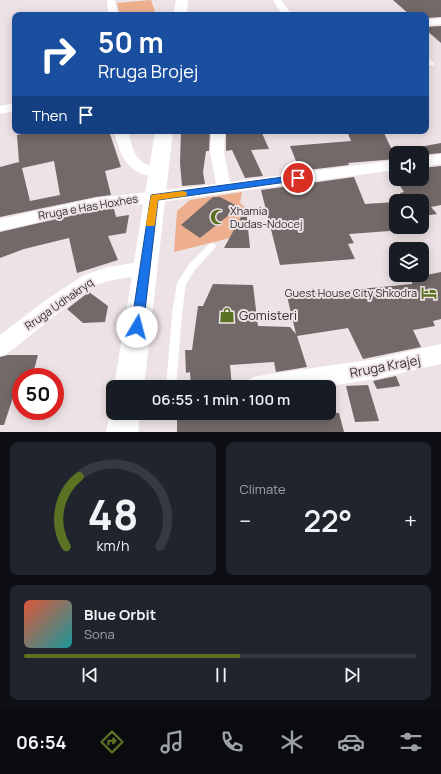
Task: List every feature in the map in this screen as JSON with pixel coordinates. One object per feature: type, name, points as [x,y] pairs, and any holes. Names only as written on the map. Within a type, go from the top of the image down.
[{"type":"main road","points":[[180,12],[182,0]]},
{"type":"main road","points":[[130,380],[164,134]]},
{"type":"main road","points":[[122,432],[124,420]]},
{"type":"street","points":[[111,0],[113,12]]},
{"type":"street","points":[[277,0],[285,12]]},
{"type":"street","points":[[429,23],[441,21]]},
{"type":"street","points":[[0,110],[12,108]]},
{"type":"street","points":[[121,134],[125,147],[135,165],[142,170],[156,186]]},
{"type":"street","points":[[217,134],[218,156],[224,188]]},
{"type":"street","points":[[429,161],[441,159]]},
{"type":"street","name":"Rruga e Has Hoxhes","points":[[0,225],[59,210],[130,199],[156,186],[224,188],[389,166]]},
{"type":"street","name":"Rruga Udhakryq","points":[[0,347],[50,308],[90,280],[108,274],[145,268]]},
{"type":"street","name":"Rruga Krajej","points":[[303,380],[375,369],[441,354]]},
{"type":"lane","points":[[172,380],[177,314],[182,283],[192,267],[212,246]]},
{"type":"shaded area","points":[[151,0],[155,12],[119,12],[117,3]]},
{"type":"shaded area","points":[[242,192],[240,203],[250,212],[234,237],[174,252],[177,211],[190,200]]},
{"type":"building","points":[[393,0],[441,0],[441,17],[429,18],[429,12],[407,12]]},
{"type":"building","points":[[441,26],[441,43],[429,33],[429,27]]},
{"type":"building","points":[[110,134],[121,167],[105,171],[111,195],[0,217],[0,167],[19,162],[17,135]],"holes":[[[54,161],[60,195],[30,201],[22,168]]]},
{"type":"building","points":[[181,134],[210,134],[209,151],[206,151],[203,172],[205,184],[182,186],[180,163]]},
{"type":"building","points":[[226,134],[262,134],[269,149],[251,150],[263,176],[245,178],[232,150],[226,151]]},
{"type":"building","points":[[348,134],[384,134],[390,146],[389,160],[348,163],[349,165],[300,171],[290,146],[351,141]]},
{"type":"building","points":[[441,143],[441,153],[429,154],[429,146],[425,146]]},
{"type":"building","points":[[441,166],[441,205],[431,207],[437,214],[429,215],[429,194],[400,193],[404,192],[400,186],[429,186],[429,167]]},
{"type":"building","points":[[354,177],[365,204],[389,202],[389,231],[349,234],[354,243],[348,244],[355,259],[280,265],[261,190]]},
{"type":"building","name":"Xhamia Dudas-Ndocej","points":[[213,197],[220,197],[239,207],[200,238],[181,225]]},
{"type":"building","points":[[246,208],[250,248],[224,248]]},
{"type":"building","points":[[114,209],[116,217],[129,215],[126,233],[108,236],[118,260],[77,273],[69,238],[24,249],[0,258],[0,232],[96,210]]},
{"type":"building","points":[[441,272],[441,319],[433,321],[435,326],[413,330],[421,347],[363,359],[348,328],[297,336],[307,367],[276,372],[274,362],[230,365],[231,380],[191,380],[190,372],[186,373],[185,350],[192,350],[198,306],[203,306],[213,284],[253,285],[258,326],[290,327],[296,334],[287,296],[412,284],[412,282],[429,282],[429,274]]},
{"type":"building","points":[[89,292],[108,306],[105,322],[83,323],[67,309]]},
{"type":"building","points":[[8,355],[38,355],[34,368],[12,368],[12,400],[4,425],[0,425],[0,357]]},
{"type":"building","points":[[396,376],[400,386],[377,389],[373,381]]},
{"type":"building","points":[[368,385],[379,421],[355,422],[346,386]]},
{"type":"building","points":[[336,413],[339,413],[344,432],[177,432],[177,420],[336,420]]},
{"type":"slow traffic","points":[[151,224],[154,198],[183,194]]},
{"type":"place","name":"Xhamia Dudas-Ndocej","points":[[218,217]]},
{"type":"place","name":"Guest House City Shkodra","points":[[429,293]]},
{"type":"place","name":"Gomisteri","points":[[227,315]]},
{"type":"route","points":[[137,327],[154,198],[298,178]]}]
